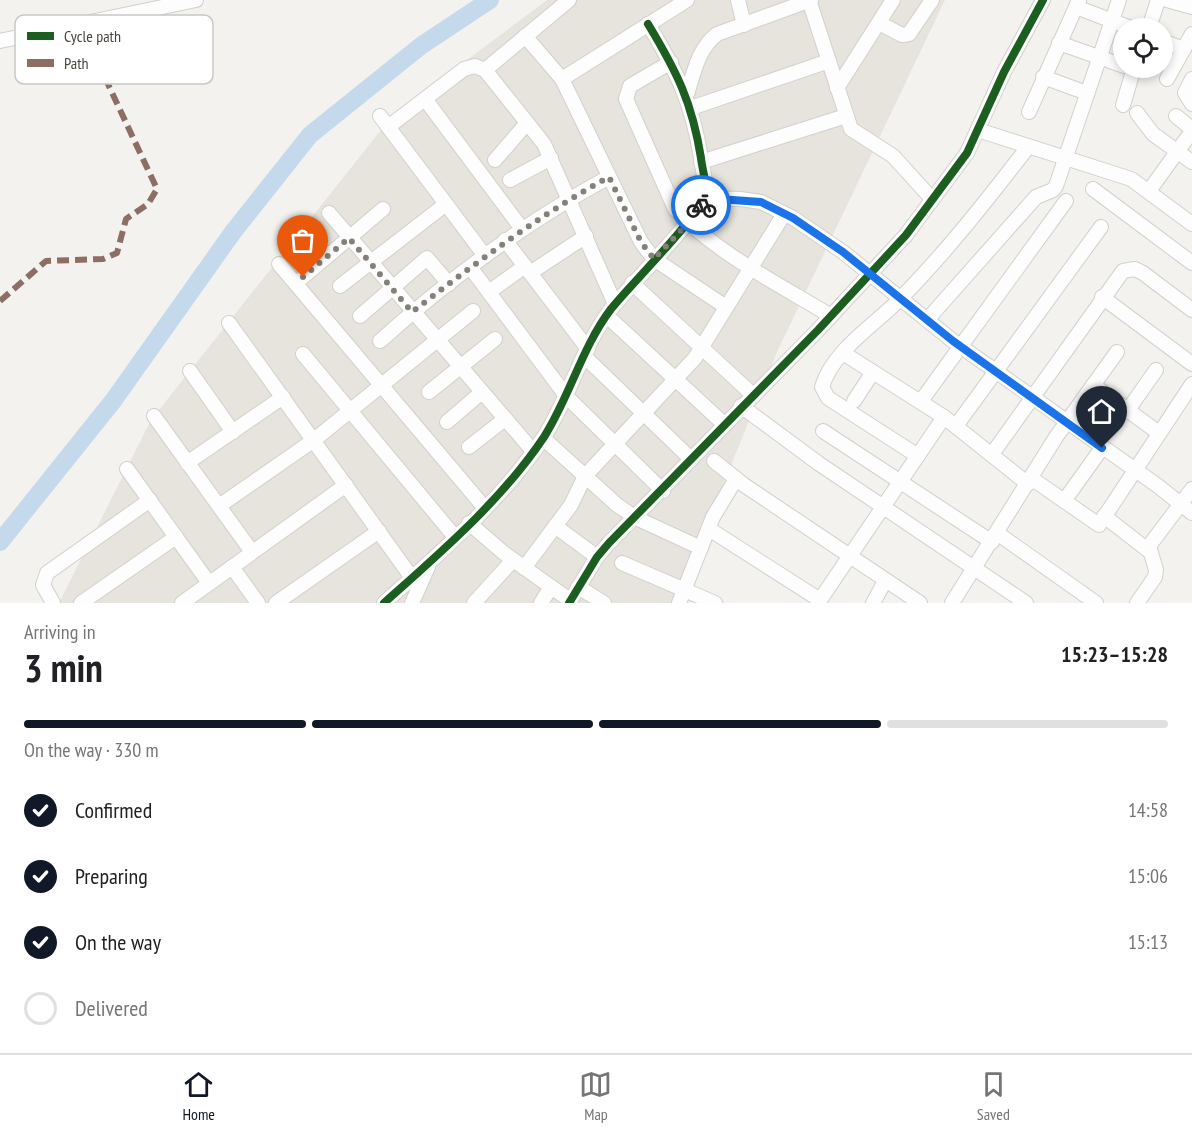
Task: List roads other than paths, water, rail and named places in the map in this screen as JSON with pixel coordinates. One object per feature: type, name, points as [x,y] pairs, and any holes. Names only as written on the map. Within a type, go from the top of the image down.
[{"type":"street","points":[[124,15],[196,0]]},
{"type":"street","points":[[485,70],[569,0]]},
{"type":"street","points":[[562,79],[687,0]]},
{"type":"street","points":[[738,0],[744,25]]},
{"type":"street","points":[[687,94],[696,65],[709,40],[717,34],[810,0],[851,129],[893,156],[932,199]]},
{"type":"street","points":[[837,88],[893,0]]},
{"type":"street","points":[[879,23],[902,34],[909,34],[932,0]]},
{"type":"street","points":[[469,523],[570,602],[597,557],[644,521],[663,491],[690,458],[723,424],[748,411],[753,395],[831,316],[875,278],[967,153],[1004,72],[1043,0]]},
{"type":"street","points":[[927,320],[1036,197],[1053,190],[1119,0]]},
{"type":"street","points":[[1152,18],[1158,0]]},
{"type":"street","points":[[1167,0],[1192,6]]},
{"type":"street","points":[[1029,112],[1043,76],[1078,3],[1112,21]]},
{"type":"street","points":[[384,603],[469,523],[533,451],[567,397],[586,353],[611,310],[632,283],[688,223],[704,198],[706,192],[687,94],[648,24]]},
{"type":"street","points":[[1173,64],[1192,34]]},
{"type":"street","points":[[525,36],[562,79],[641,242],[654,259],[726,307]]},
{"type":"street","points":[[0,41],[15,38]]},
{"type":"street","points":[[1059,44],[1113,62]]},
{"type":"street","points":[[1173,45],[1184,49]]},
{"type":"street","points":[[690,108],[829,61]]},
{"type":"street","points":[[671,62],[630,86],[626,99],[673,204],[688,223],[752,268],[831,316]]},
{"type":"street","points":[[485,256],[384,122],[425,99],[464,69],[474,66],[485,70],[544,144],[586,236],[611,310],[674,380],[723,424]]},
{"type":"street","points":[[1043,76],[1087,93]]},
{"type":"street","points":[[1123,105],[1128,78]]},
{"type":"street","points":[[1192,79],[1185,93],[1192,104]]},
{"type":"street","points":[[425,99],[522,229]]},
{"type":"street","points":[[1137,113],[1153,134],[1192,162]]},
{"type":"street","points":[[701,162],[846,116]]},
{"type":"street","points":[[1149,191],[1192,130],[1176,116]]},
{"type":"street","points":[[495,160],[527,123]]},
{"type":"street","points":[[978,130],[1131,179],[1192,224]]},
{"type":"street","points":[[865,140],[885,136]]},
{"type":"street","points":[[918,456],[828,398],[822,387],[825,378],[843,353],[901,298],[971,221],[1028,147]]},
{"type":"street","points":[[510,180],[551,158]]},
{"type":"street","points":[[380,341],[412,312],[505,240],[569,199],[609,177]]},
{"type":"street","points":[[1094,189],[1192,263]]},
{"type":"street","points":[[673,204],[704,198],[761,202],[784,214],[843,252],[962,347],[1187,508]]},
{"type":"street","points":[[921,401],[1066,201]]},
{"type":"street","points":[[340,286],[369,261],[446,204]]},
{"type":"street","points":[[303,277],[383,209]]},
{"type":"street","points":[[328,213],[533,451]]},
{"type":"street","points":[[474,603],[519,564],[555,526],[571,505],[585,476],[702,348],[784,214]]},
{"type":"street","points":[[956,426],[1101,227]]},
{"type":"street","points":[[489,292],[586,236]]},
{"type":"street","points":[[505,240],[586,353],[690,458]]},
{"type":"street","points":[[360,316],[427,258],[449,284]]},
{"type":"street","points":[[279,264],[484,507]]},
{"type":"street","points":[[470,267],[567,397],[663,491]]},
{"type":"street","points":[[992,454],[1119,274],[1135,269],[1192,310]]},
{"type":"street","points":[[632,283],[753,395]]},
{"type":"street","points":[[1102,297],[1192,364]]},
{"type":"street","points":[[219,506],[314,440],[473,311]]},
{"type":"street","points":[[229,322],[412,578]]},
{"type":"street","points":[[429,392],[495,339]]},
{"type":"street","points":[[952,603],[1066,421],[1117,352]]},
{"type":"street","points":[[843,353],[921,401],[1030,481],[1099,525],[1192,384]]},
{"type":"street","points":[[303,354],[455,537]]},
{"type":"street","points":[[1128,410],[1156,370]]},
{"type":"street","points":[[190,371],[233,432]]},
{"type":"street","points":[[854,401],[873,372]]},
{"type":"street","points":[[1093,385],[1159,433]]},
{"type":"street","points":[[447,422],[482,392]]},
{"type":"street","points":[[187,463],[283,398]]},
{"type":"street","points":[[748,411],[818,463],[1026,603]]},
{"type":"street","points":[[154,416],[252,552]]},
{"type":"street","points":[[709,529],[818,601],[851,557],[944,417]]},
{"type":"street","points":[[470,447],[505,419]]},
{"type":"street","points":[[823,431],[901,482],[995,537],[1096,603]]},
{"type":"street","points":[[543,438],[608,497],[644,521],[702,548]]},
{"type":"street","points":[[1064,501],[1102,448]]},
{"type":"street","points":[[714,460],[736,479],[920,603]]},
{"type":"street","points":[[127,469],[209,583]]},
{"type":"street","points":[[679,603],[722,499],[736,479]]},
{"type":"street","points":[[187,601],[346,485]]},
{"type":"street","points":[[1149,551],[1155,535],[1187,508],[1192,489]]},
{"type":"street","points":[[53,603],[43,585],[47,573],[150,500]]},
{"type":"street","points":[[1104,516],[1149,551],[1156,570],[1155,577],[1137,603]]},
{"type":"street","points":[[555,526],[597,557]]},
{"type":"street","points":[[276,603],[379,531]]},
{"type":"street","points":[[81,603],[176,537]]},
{"type":"street","points":[[412,603],[431,560]]},
{"type":"street","points":[[622,563],[714,603]]},
{"type":"street","points":[[232,567],[258,603]]},
{"type":"street","points":[[873,603],[885,581]]},
{"type":"street","points":[[541,603],[551,587]]},
{"type":"street","points":[[578,587],[604,603]]},
{"type":"waterway","points":[[0,542],[113,401],[233,232],[310,135],[422,45],[490,0]]}]
